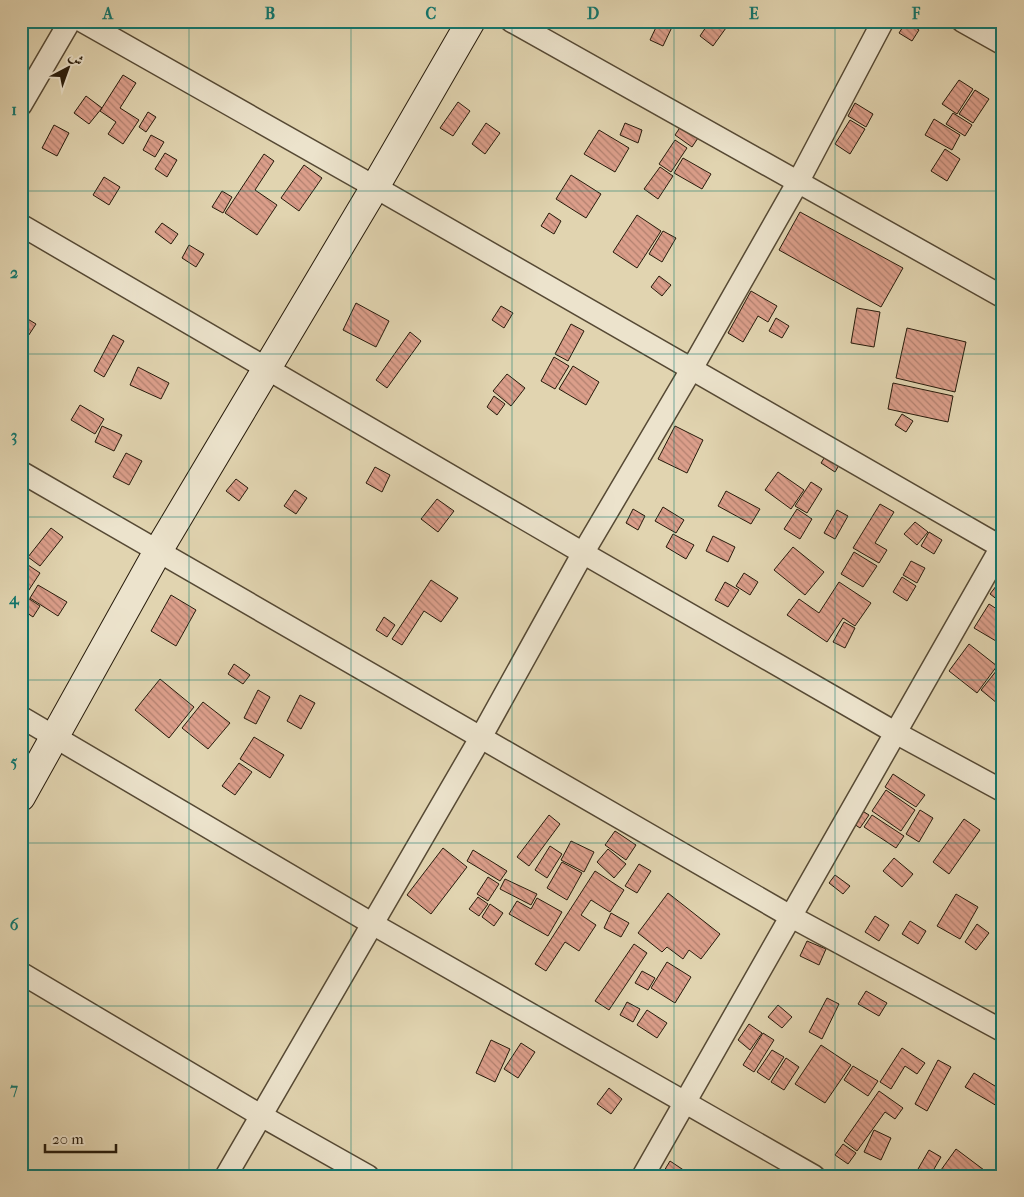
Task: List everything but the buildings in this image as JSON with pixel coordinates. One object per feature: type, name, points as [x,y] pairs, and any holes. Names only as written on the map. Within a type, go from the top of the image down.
[{"type":"street","points":[[21,105],[70,21]]},
{"type":"street","points":[[82,21],[1002,546],[643,1176]]},
{"type":"street","points":[[21,797],[158,551],[375,187],[471,21]]},
{"type":"street","points":[[511,21],[1003,297]]},
{"type":"street","points":[[226,1176],[481,736],[583,553],[692,370],[798,182],[884,21]]},
{"type":"street","points":[[962,21],[1003,44]]},
{"type":"street","points":[[21,225],[583,553],[896,733],[1003,791]]},
{"type":"street","points":[[21,472],[790,916],[1003,1031]]},
{"type":"street","points":[[21,717],[372,923],[685,1104],[814,1176]]},
{"type":"street","points":[[21,972],[260,1115],[368,1176]]}]
